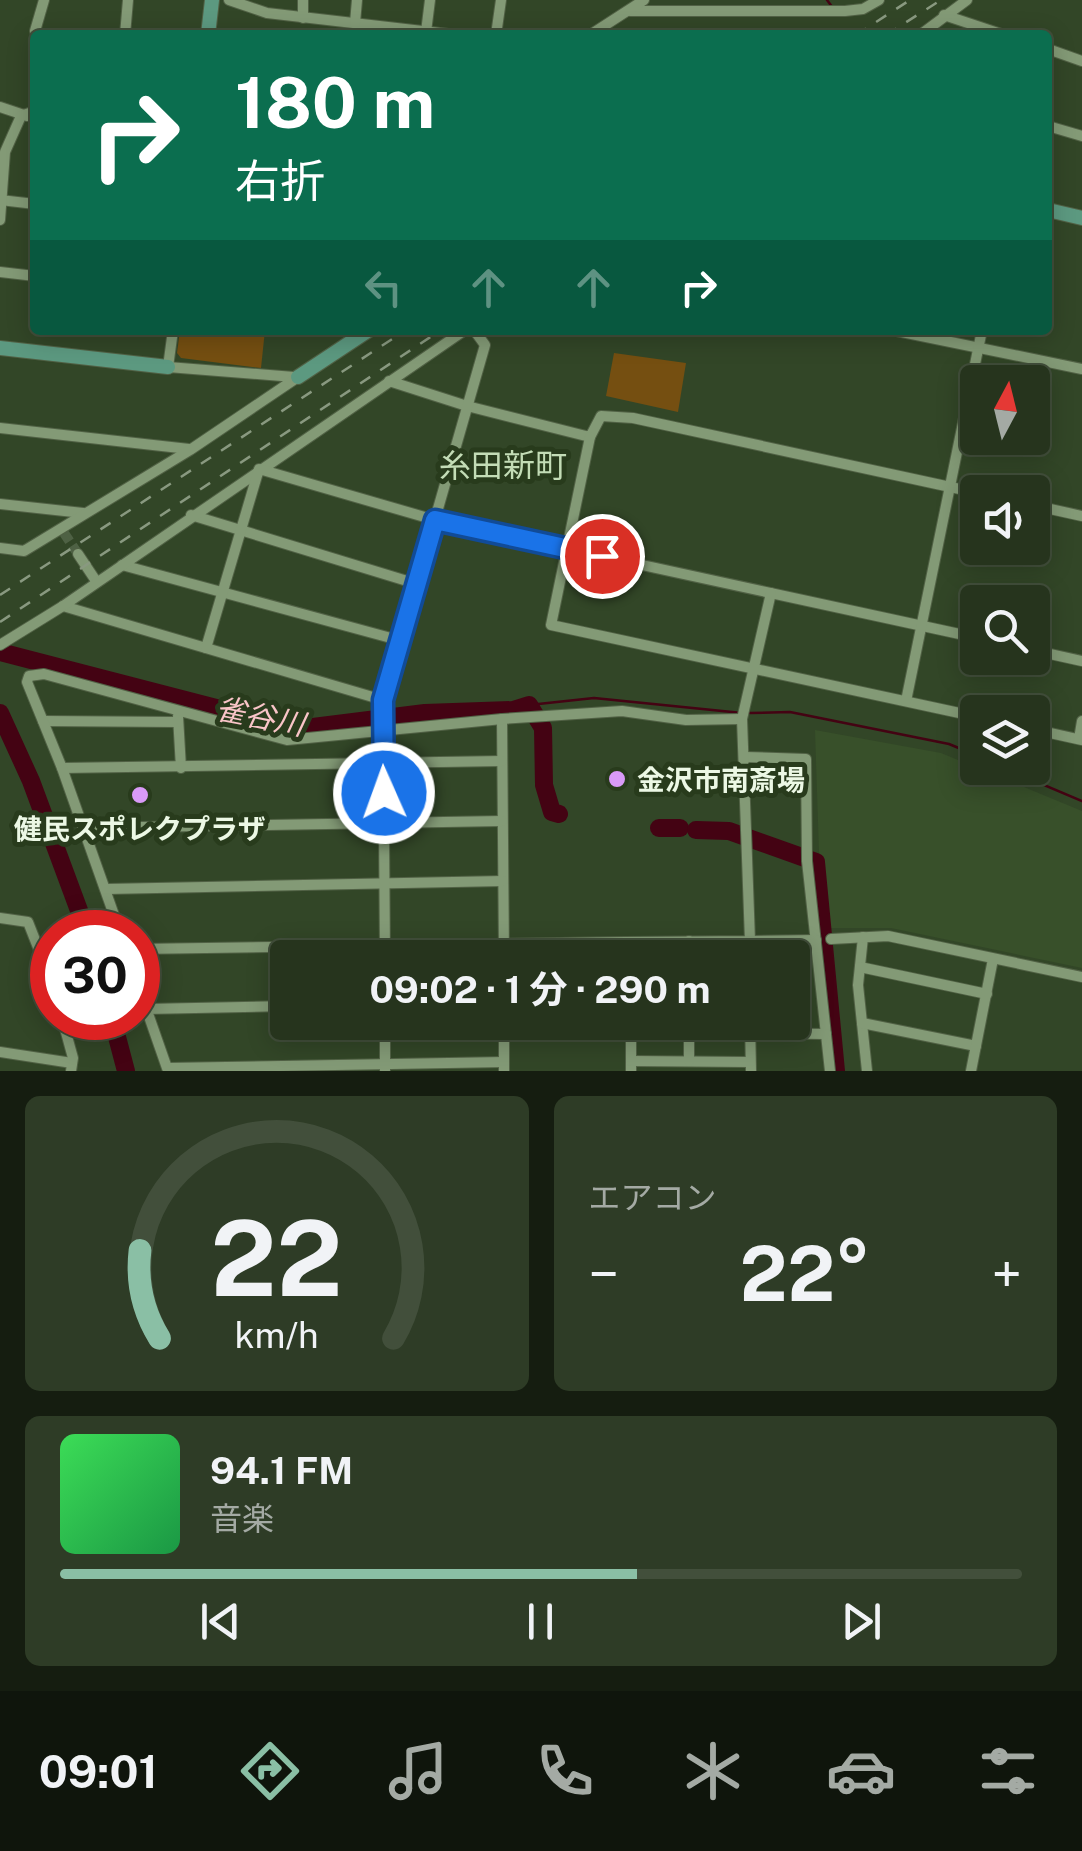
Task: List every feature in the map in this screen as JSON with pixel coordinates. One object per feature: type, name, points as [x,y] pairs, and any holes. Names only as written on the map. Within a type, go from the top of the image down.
[{"type":"street","points":[[36,30],[44,0]]},
{"type":"street","points":[[125,30],[128,0]]},
{"type":"street","points":[[209,30],[212,0]]},
{"type":"street","points":[[229,0],[268,13],[408,30]]},
{"type":"street","points":[[303,0],[303,18]]},
{"type":"street","points":[[355,24],[357,0]]},
{"type":"street","points":[[426,30],[430,0]]},
{"type":"street","points":[[497,30],[501,0]]},
{"type":"street","points":[[598,30],[644,0]]},
{"type":"street","points":[[758,14],[774,0]]},
{"type":"street","points":[[630,11],[758,14],[863,9],[879,0]]},
{"type":"street","points":[[926,30],[967,0]]},
{"type":"street","points":[[944,15],[989,30]]},
{"type":"street","points":[[1052,50],[1082,61]]},
{"type":"street","points":[[0,107],[21,116],[30,115]]},
{"type":"street","points":[[0,220],[5,152],[21,116]]},
{"type":"street","points":[[1052,127],[1082,136]]},
{"type":"street","points":[[1,200],[30,203]]},
{"type":"street","points":[[1052,211],[1082,218]]},
{"type":"street","points":[[0,272],[30,275]]},
{"type":"street","points":[[168,367],[171,335]]},
{"type":"street","points":[[0,548],[24,551],[63,530],[83,513],[190,450],[362,335]]},
{"type":"street","points":[[0,645],[458,335]]},
{"type":"street","points":[[385,940],[383,705],[484,345],[477,335]]},
{"type":"street","points":[[916,335],[1082,370]]},
{"type":"street","points":[[906,700],[981,335]]},
{"type":"street","points":[[0,348],[282,378],[298,376]]},
{"type":"street","points":[[389,381],[467,406],[590,437]]},
{"type":"street","points":[[960,489],[633,418],[601,416],[590,437],[551,626],[960,712]]},
{"type":"street","points":[[0,428],[190,450]]},
{"type":"street","points":[[260,469],[435,520],[960,634]]},
{"type":"street","points":[[206,648],[260,469]]},
{"type":"street","points":[[0,504],[83,513]]},
{"type":"street","points":[[1050,509],[1082,516]]},
{"type":"street","points":[[190,515],[418,584]]},
{"type":"street","points":[[78,554],[96,580]]},
{"type":"street","points":[[122,564],[402,641]]},
{"type":"street","points":[[750,940],[744,712],[771,593]]},
{"type":"street","points":[[62,606],[383,705]]},
{"type":"street","points":[[1050,654],[1082,661]]},
{"type":"street","points":[[113,910],[27,682],[29,676],[44,674],[178,716],[287,740],[382,728],[622,711],[686,720],[744,712]]},
{"type":"street","points":[[44,721],[178,716]]},
{"type":"street","points":[[178,716],[181,768]]},
{"type":"street","points":[[502,719],[504,940]]},
{"type":"street","points":[[1050,733],[1080,739],[1082,721]]},
{"type":"street","points":[[746,757],[806,759],[807,856],[830,1071]]},
{"type":"street","points":[[62,768],[502,761]]},
{"type":"street","points":[[84,828],[502,820]]},
{"type":"street","points":[[106,889],[503,882]]},
{"type":"street","points":[[0,918],[28,922],[30,927]]},
{"type":"street","points":[[831,939],[888,936],[1082,977]]},
{"type":"street","points":[[863,937],[858,985],[868,1071]]},
{"type":"street","points":[[810,940],[816,940]]},
{"type":"street","points":[[160,949],[270,946]]},
{"type":"street","points":[[971,1071],[994,958]]},
{"type":"street","points":[[860,967],[987,994]]},
{"type":"street","points":[[160,1009],[270,1006]]},
{"type":"street","points":[[862,1023],[976,1046]]},
{"type":"street","points":[[810,1033],[826,1034]]},
{"type":"street","points":[[0,1052],[72,1067],[66,1040]]},
{"type":"street","points":[[157,1040],[167,1068],[504,1066],[504,1040]]},
{"type":"street","points":[[385,1040],[385,1068]]},
{"type":"street","points":[[630,1040],[631,1066],[689,1061],[751,1066],[750,1040]]},
{"type":"street","points":[[689,1040],[689,1061]]},
{"type":"shaded area","points":[[179,335],[264,335],[261,368],[181,358],[177,353]]},
{"type":"shaded area","points":[[614,353],[686,363],[678,412],[606,396]]},
{"type":"shaded area","points":[[815,730],[941,753],[960,761],[960,785],[1019,785],[1082,811],[1082,968],[891,928],[827,928],[819,852]]},
{"type":"waterway","points":[[827,0],[833,8]]},
{"type":"waterway","name":"雀谷川","points":[[0,652],[297,729],[425,713],[513,710],[529,705],[543,728],[544,785],[552,812],[559,814]]},
{"type":"waterway","points":[[529,705],[594,698],[742,713]]},
{"type":"waterway","points":[[750,713],[790,712],[960,749]]},
{"type":"waterway","points":[[0,713],[31,781],[79,910]]},
{"type":"waterway","points":[[1044,785],[1082,801]]},
{"type":"waterway","name":"雀谷川","points":[[659,828],[680,828]]},
{"type":"waterway","name":"雀谷川","points":[[696,830],[729,831],[816,862],[836,1071]]},
{"type":"waterway","points":[[118,1040],[126,1071]]},
{"type":"tunnel","points":[[64,533],[78,554]]},
{"type":"railway","points":[[864,30],[910,0]]},
{"type":"railway","points":[[894,30],[941,0]]},
{"type":"railway","points":[[0,595],[398,335]]},
{"type":"railway","points":[[0,622],[433,335]]},
{"type":"place","name":"金沢市南斎場","points":[[617,779]]},
{"type":"place","name":"健民スポレクプラザ","points":[[140,795]]},
{"type":"district","name":"糸田新町","points":[[503,465]]},
{"type":"route","points":[[384,793],[383,700],[435,520],[602,556]]}]
